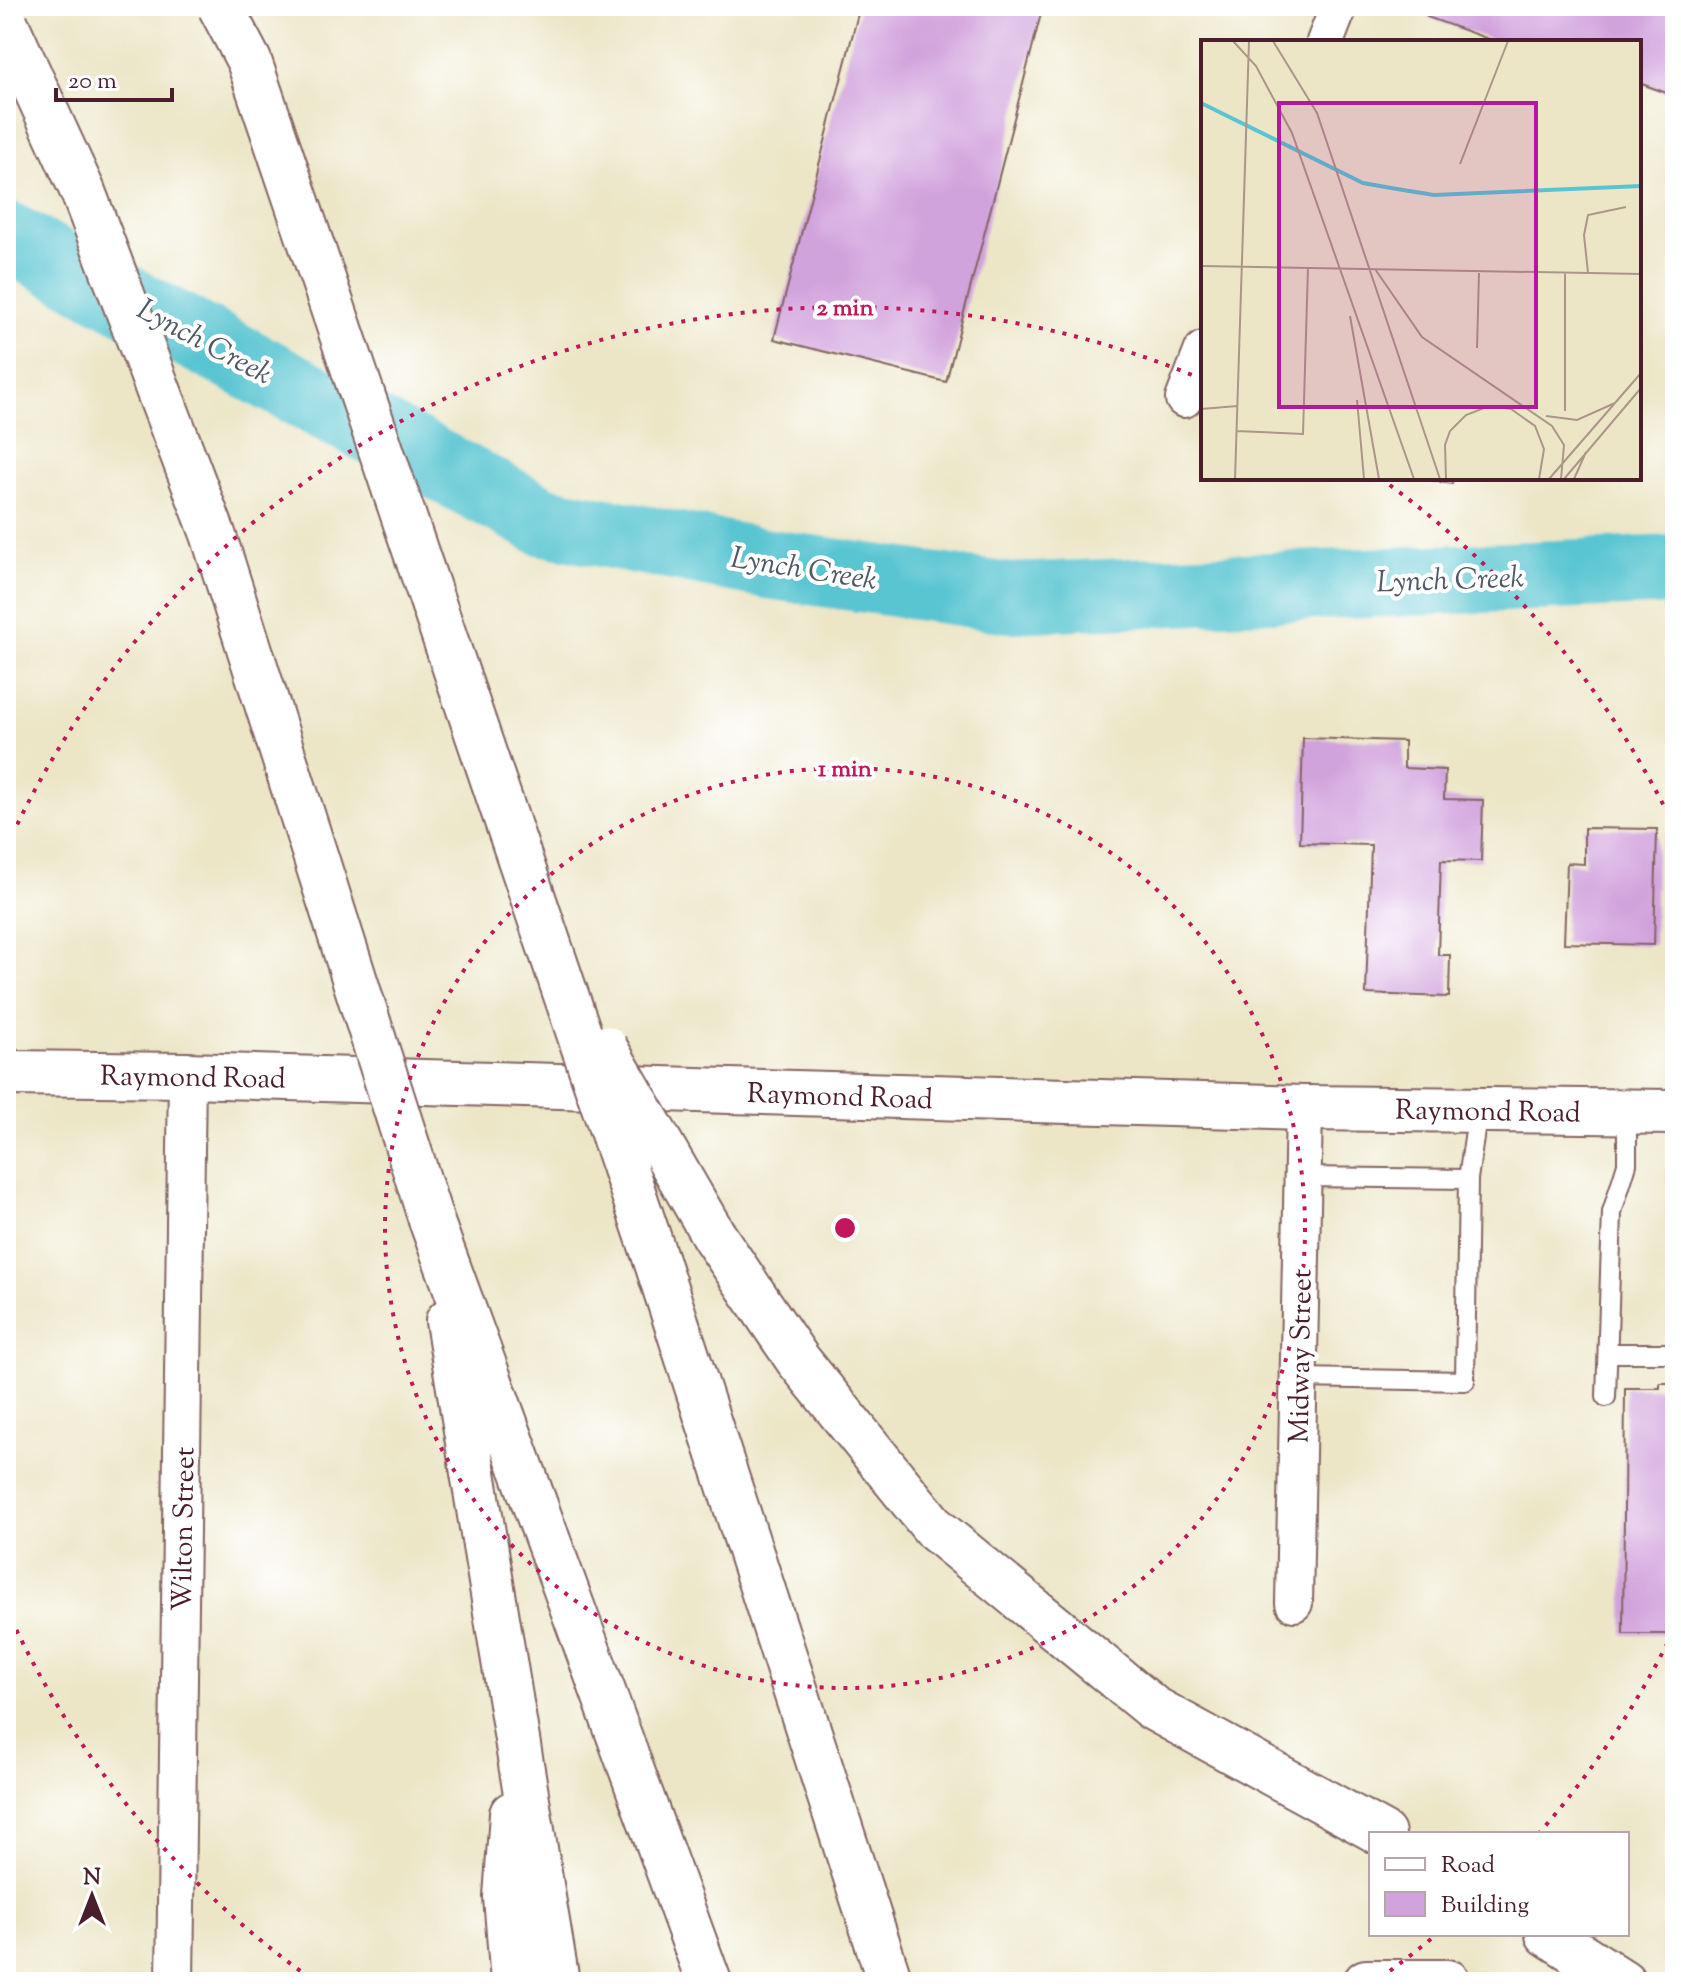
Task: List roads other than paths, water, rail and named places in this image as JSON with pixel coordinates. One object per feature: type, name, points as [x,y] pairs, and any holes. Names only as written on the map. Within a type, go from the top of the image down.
[{"type":"main road","points":[[220,6],[249,61],[558,968],[890,1982]]},
{"type":"main road","points":[[6,24],[83,192],[213,534],[431,1220],[709,1982]]},
{"type":"main road","points":[[558,968],[714,1236],[798,1360],[935,1529],[1153,1708],[1379,1832]]},
{"type":"main road","name":"Raymond Road","points":[[6,1073],[187,1075],[1304,1108],[1675,1112]]},
{"type":"main road","points":[[431,1220],[557,1982]]},
{"type":"main road","points":[[513,1982],[506,1897],[518,1743]]},
{"type":"main road","points":[[1551,1936],[1623,1982]]},
{"type":"main road","points":[[1366,1982],[1448,1982]]},
{"type":"street","points":[[1326,40],[1339,6]]},
{"type":"street","points":[[1184,399],[1201,355]]},
{"type":"street","name":"Wilton Street","points":[[175,1982],[187,1075]]},
{"type":"street","name":"Midway Street","points":[[1294,1603],[1304,1108]]},
{"type":"lane","points":[[1299,1378],[1465,1381],[1468,1179],[1478,1110]]},
{"type":"lane","points":[[1606,1397],[1612,1212],[1627,1164],[1627,1112]]},
{"type":"lane","points":[[1303,1177],[1468,1179]]},
{"type":"lane","points":[[1608,1353],[1675,1353]]},
{"type":"waterway","name":"Lynch Creek","points":[[6,236],[544,521],[768,564],[1009,598],[1675,570]]}]
